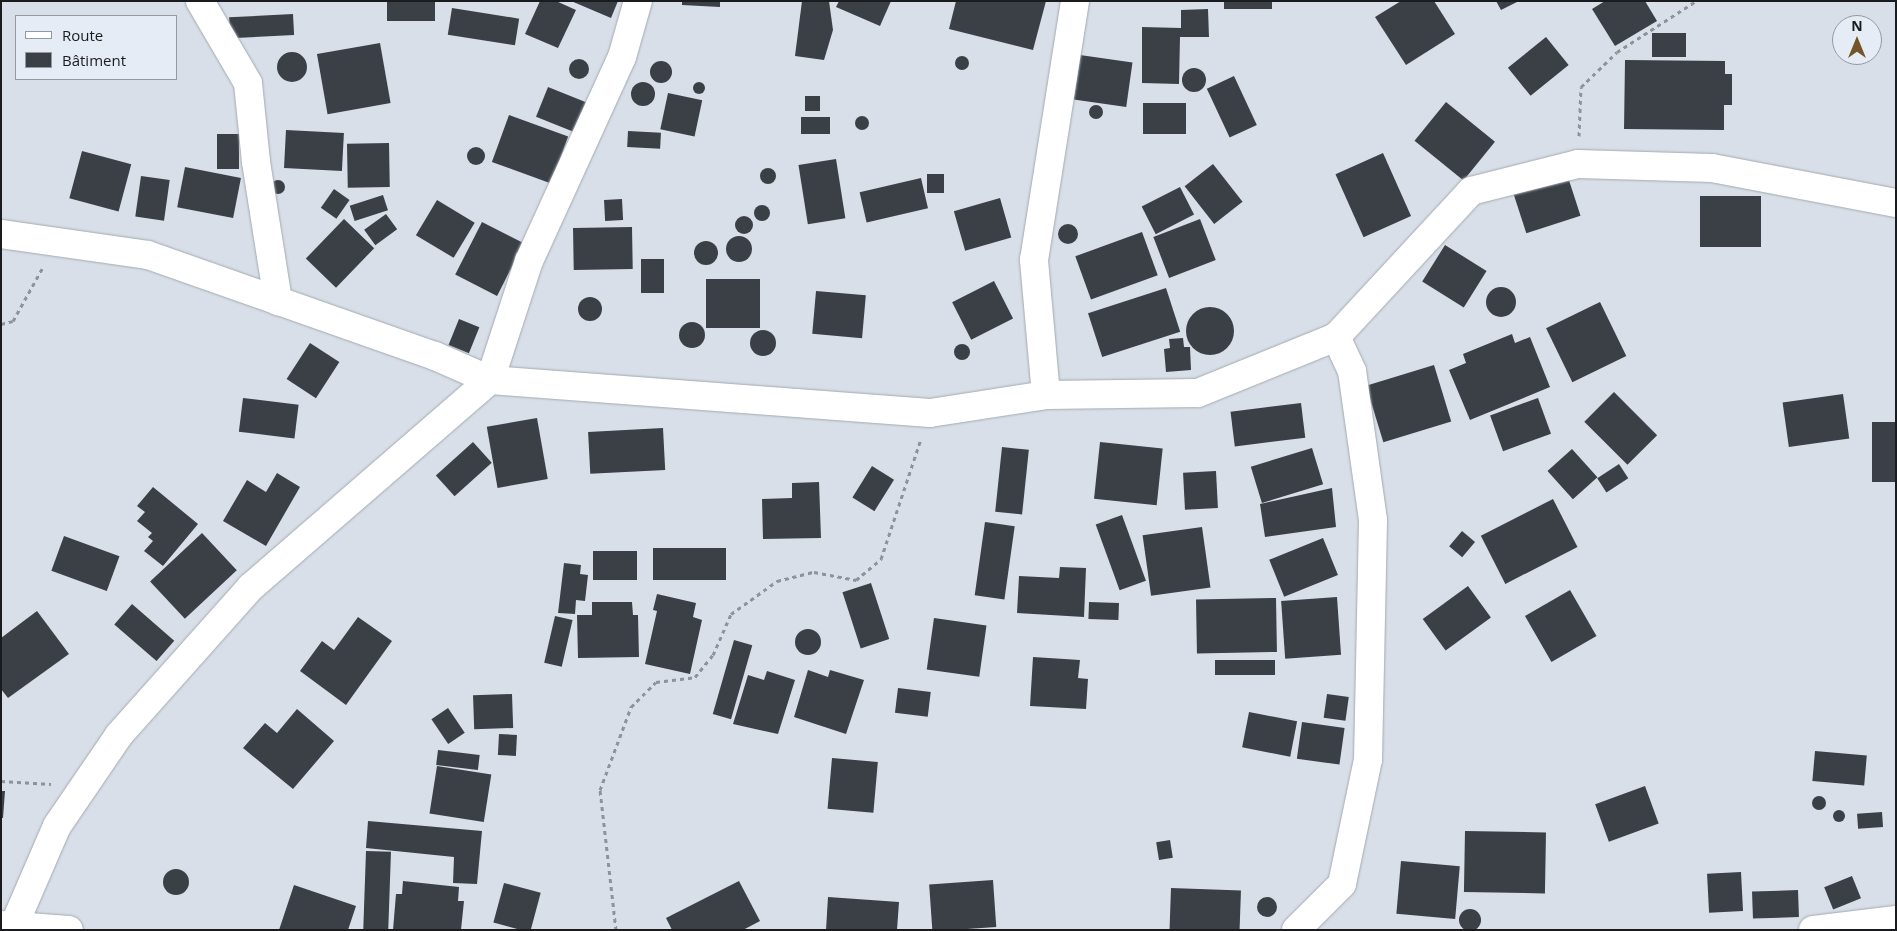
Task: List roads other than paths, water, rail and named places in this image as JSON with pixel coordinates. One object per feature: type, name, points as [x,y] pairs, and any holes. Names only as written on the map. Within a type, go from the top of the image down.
[{"type":"street","points":[[200,1],[248,82],[256,162],[278,301]]},
{"type":"street","points":[[69,930],[9,927],[57,826],[119,735],[250,587],[490,380],[529,262],[622,57],[638,1]]},
{"type":"street","points":[[1046,396],[1034,260],[1075,1]]},
{"type":"street","points":[[1,234],[148,255],[435,356],[490,380],[930,413],[1046,396],[1198,393],[1336,337],[1472,191],[1578,164],[1712,168],[1896,203]]},
{"type":"street","points":[[1296,930],[1342,884],[1368,760],[1372,520],[1352,371],[1336,337]]},
{"type":"street","points":[[1813,930],[1896,920]]}]
